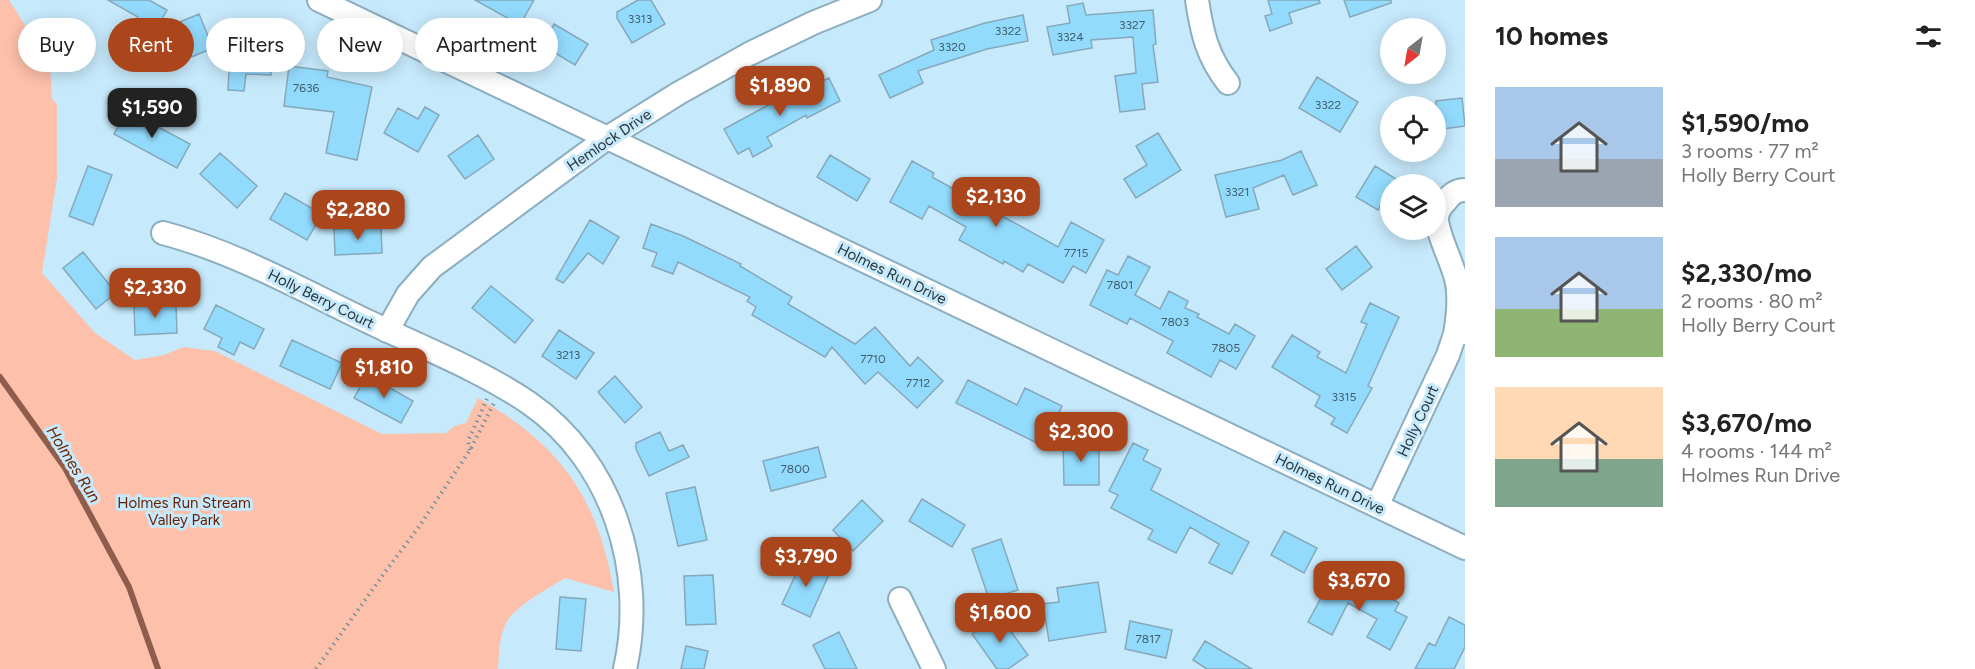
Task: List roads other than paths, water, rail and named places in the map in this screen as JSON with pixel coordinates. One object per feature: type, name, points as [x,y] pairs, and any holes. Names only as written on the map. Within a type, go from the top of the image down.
[{"type":"street","name":"Holmes Run Drive","points":[[319,0],[1465,548]]},
{"type":"street","name":"Hemlock Drive","points":[[387,331],[408,294],[432,267],[607,138],[679,93],[749,54],[813,23],[870,0]]},
{"type":"street","points":[[1197,0],[1201,31],[1210,54],[1228,83]]},
{"type":"street","name":"Holly Court","points":[[1377,506],[1460,333],[1457,284],[1437,216],[1441,206],[1451,194],[1465,190]]},
{"type":"street","name":"Holly Berry Court","points":[[163,233],[233,256],[496,383],[530,404],[559,428],[582,455],[598,481],[614,513],[629,564],[632,620],[625,669]]},
{"type":"street","points":[[900,599],[933,669]]},
{"type":"waterway","name":"Holmes Run","points":[[0,377],[65,468],[129,587],[158,669]]},
{"type":"park label","name":"Holmes Run Stream Valley Park","points":[[184,512]]}]
